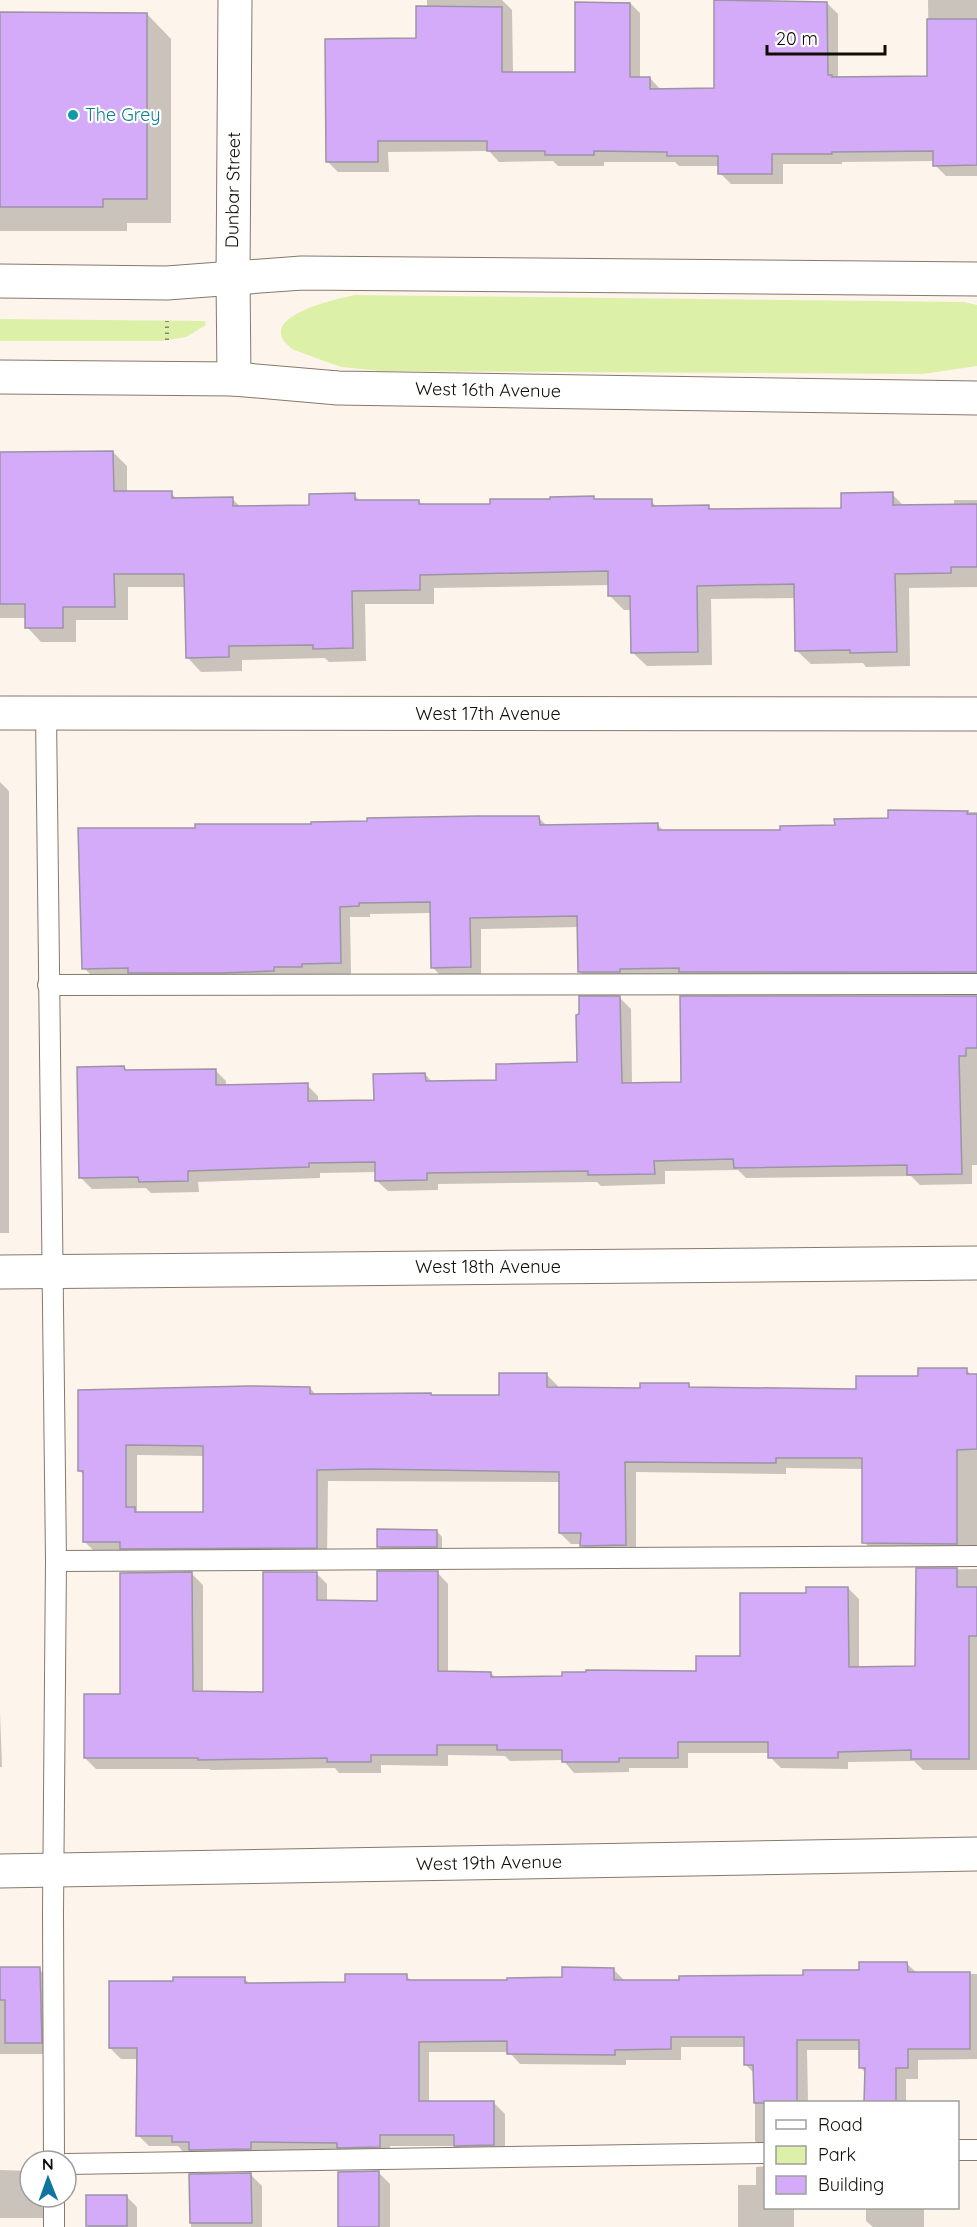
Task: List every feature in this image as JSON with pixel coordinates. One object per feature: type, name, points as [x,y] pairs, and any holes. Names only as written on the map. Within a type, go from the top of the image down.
[{"type":"street","name":"Dunbar Street","points":[[234,379],[235,0]]},
{"type":"street","points":[[0,281],[167,283],[302,273],[977,279]]},
{"type":"street","name":"West 16th Avenue","points":[[0,377],[234,379],[338,388],[977,398]]},
{"type":"street","name":"West 17th Avenue","points":[[0,713],[977,714]]},
{"type":"street","name":"West 18th Avenue","points":[[0,1272],[977,1263]]},
{"type":"street","name":"West 19th Avenue","points":[[0,1871],[977,1854]]},
{"type":"lane","points":[[46,713],[56,1561],[53,1871],[54,2149]]},
{"type":"lane","points":[[48,985],[977,984]]},
{"type":"lane","points":[[56,1561],[977,1556]]},
{"type":"lane","points":[[959,2150],[977,2150]]},
{"type":"lane","points":[[78,2164],[764,2153]]},
{"type":"lane","points":[[54,2209],[54,2227]]},
{"type":"path","points":[[167,321],[167,340]]},
{"type":"green space","points":[[355,295],[964,302],[977,305],[977,366],[923,374],[381,371],[341,367],[294,350],[283,339],[281,328],[300,312]]},
{"type":"green space","points":[[0,319],[205,321],[206,325],[186,337],[162,341],[0,341]]},
{"type":"building","points":[[714,0],[827,2],[828,75],[832,77],[927,76],[927,19],[977,19],[977,165],[933,166],[933,151],[772,154],[772,174],[718,174],[718,156],[667,156],[667,152],[594,151],[594,155],[545,155],[545,151],[487,151],[487,141],[378,141],[378,162],[326,162],[325,39],[416,38],[416,6],[502,7],[502,72],[575,72],[575,2],[630,3],[630,77],[650,77],[650,89],[714,88]]},
{"type":"building","name":"The Grey","points":[[0,12],[147,13],[147,199],[103,199],[103,207],[0,207]]},
{"type":"building","points":[[113,451],[114,491],[172,491],[172,498],[233,497],[233,506],[309,505],[309,494],[355,493],[355,500],[419,500],[419,504],[490,504],[490,499],[594,496],[594,499],[652,499],[652,506],[709,505],[709,509],[841,508],[841,493],[893,492],[893,505],[977,504],[977,567],[951,567],[951,573],[895,574],[897,652],[795,651],[794,584],[697,586],[698,652],[631,653],[630,596],[608,596],[608,571],[420,575],[420,590],[352,591],[353,648],[313,649],[313,645],[229,646],[229,657],[186,658],[184,574],[114,574],[115,607],[63,607],[63,628],[25,628],[25,604],[0,604],[0,452]]},
{"type":"building","points":[[888,810],[968,811],[967,814],[977,814],[977,972],[679,972],[679,968],[578,972],[577,916],[470,918],[471,967],[431,968],[430,902],[359,903],[359,906],[340,907],[341,963],[274,967],[274,971],[221,973],[128,973],[128,968],[82,969],[78,828],[195,828],[195,824],[311,824],[311,822],[367,821],[367,818],[539,816],[540,825],[658,823],[658,830],[780,830],[780,826],[835,825],[834,819],[888,818]]},
{"type":"building","points":[[579,996],[620,996],[622,1083],[681,1082],[680,996],[977,996],[977,1048],[966,1048],[966,1056],[959,1056],[962,1174],[907,1175],[907,1165],[734,1168],[733,1159],[654,1161],[655,1174],[588,1175],[588,1171],[427,1173],[427,1180],[375,1181],[375,1162],[309,1163],[309,1167],[188,1171],[188,1181],[139,1182],[138,1177],[79,1178],[77,1067],[124,1066],[125,1070],[216,1069],[216,1085],[308,1083],[308,1101],[374,1100],[373,1074],[425,1073],[426,1081],[496,1080],[496,1064],[577,1062],[576,1015],[579,1014]]},
{"type":"building","points":[[918,1368],[967,1368],[967,1374],[977,1374],[977,1449],[957,1450],[957,1544],[862,1543],[862,1458],[776,1458],[776,1463],[625,1462],[626,1545],[580,1546],[581,1533],[559,1533],[559,1472],[369,1469],[317,1470],[317,1548],[120,1549],[120,1542],[83,1542],[83,1471],[78,1471],[78,1390],[249,1386],[310,1387],[310,1394],[499,1395],[499,1373],[547,1373],[547,1387],[640,1388],[640,1383],[689,1383],[689,1387],[856,1389],[856,1376],[918,1376]],"holes":[[[126,1445],[203,1446],[203,1512],[135,1512],[135,1507],[126,1507]]]},
{"type":"building","points":[[377,1529],[437,1530],[437,1547],[377,1547]]},
{"type":"building","points":[[916,1568],[957,1568],[957,1587],[977,1587],[977,1636],[969,1636],[969,1759],[911,1759],[911,1750],[838,1752],[838,1758],[768,1758],[768,1742],[678,1742],[678,1758],[619,1758],[619,1762],[562,1762],[562,1750],[497,1750],[497,1745],[437,1745],[437,1755],[371,1755],[371,1762],[327,1762],[327,1758],[198,1760],[198,1758],[84,1758],[84,1694],[120,1694],[120,1573],[192,1572],[193,1691],[263,1692],[263,1572],[317,1572],[317,1600],[377,1601],[377,1571],[438,1571],[438,1671],[491,1672],[491,1677],[562,1676],[562,1672],[586,1672],[586,1670],[696,1671],[696,1656],[740,1656],[740,1593],[806,1593],[806,1587],[848,1587],[849,1667],[915,1666]]},
{"type":"building","points":[[859,1962],[907,1962],[908,1972],[970,1972],[970,2049],[908,2049],[908,2068],[896,2068],[896,2101],[864,2101],[865,2068],[859,2068],[859,2040],[797,2040],[797,2101],[754,2103],[753,2065],[744,2065],[744,2037],[671,2037],[671,2049],[615,2050],[615,2055],[507,2054],[507,2041],[419,2042],[419,2101],[494,2101],[494,2145],[454,2146],[454,2135],[380,2135],[380,2147],[337,2148],[337,2143],[251,2142],[251,2149],[189,2150],[189,2142],[172,2142],[172,2136],[136,2136],[137,2048],[109,2048],[109,1981],[173,1981],[173,1977],[245,1977],[245,1983],[345,1982],[345,1974],[407,1974],[407,1980],[507,1980],[507,1978],[562,1977],[562,1967],[614,1968],[614,1980],[679,1980],[679,1976],[803,1975],[803,1970],[859,1970]]},
{"type":"building","points":[[0,1967],[40,1967],[42,2043],[5,2043],[5,2000],[0,2000]]},
{"type":"building","points":[[379,2171],[379,2227],[338,2227],[338,2172]]},
{"type":"building","points":[[251,2173],[252,2223],[190,2223],[189,2174]]},
{"type":"building","points":[[86,2195],[127,2195],[127,2226],[86,2226]]},
{"type":"place","name":"The Grey","points":[[73,115]]}]
